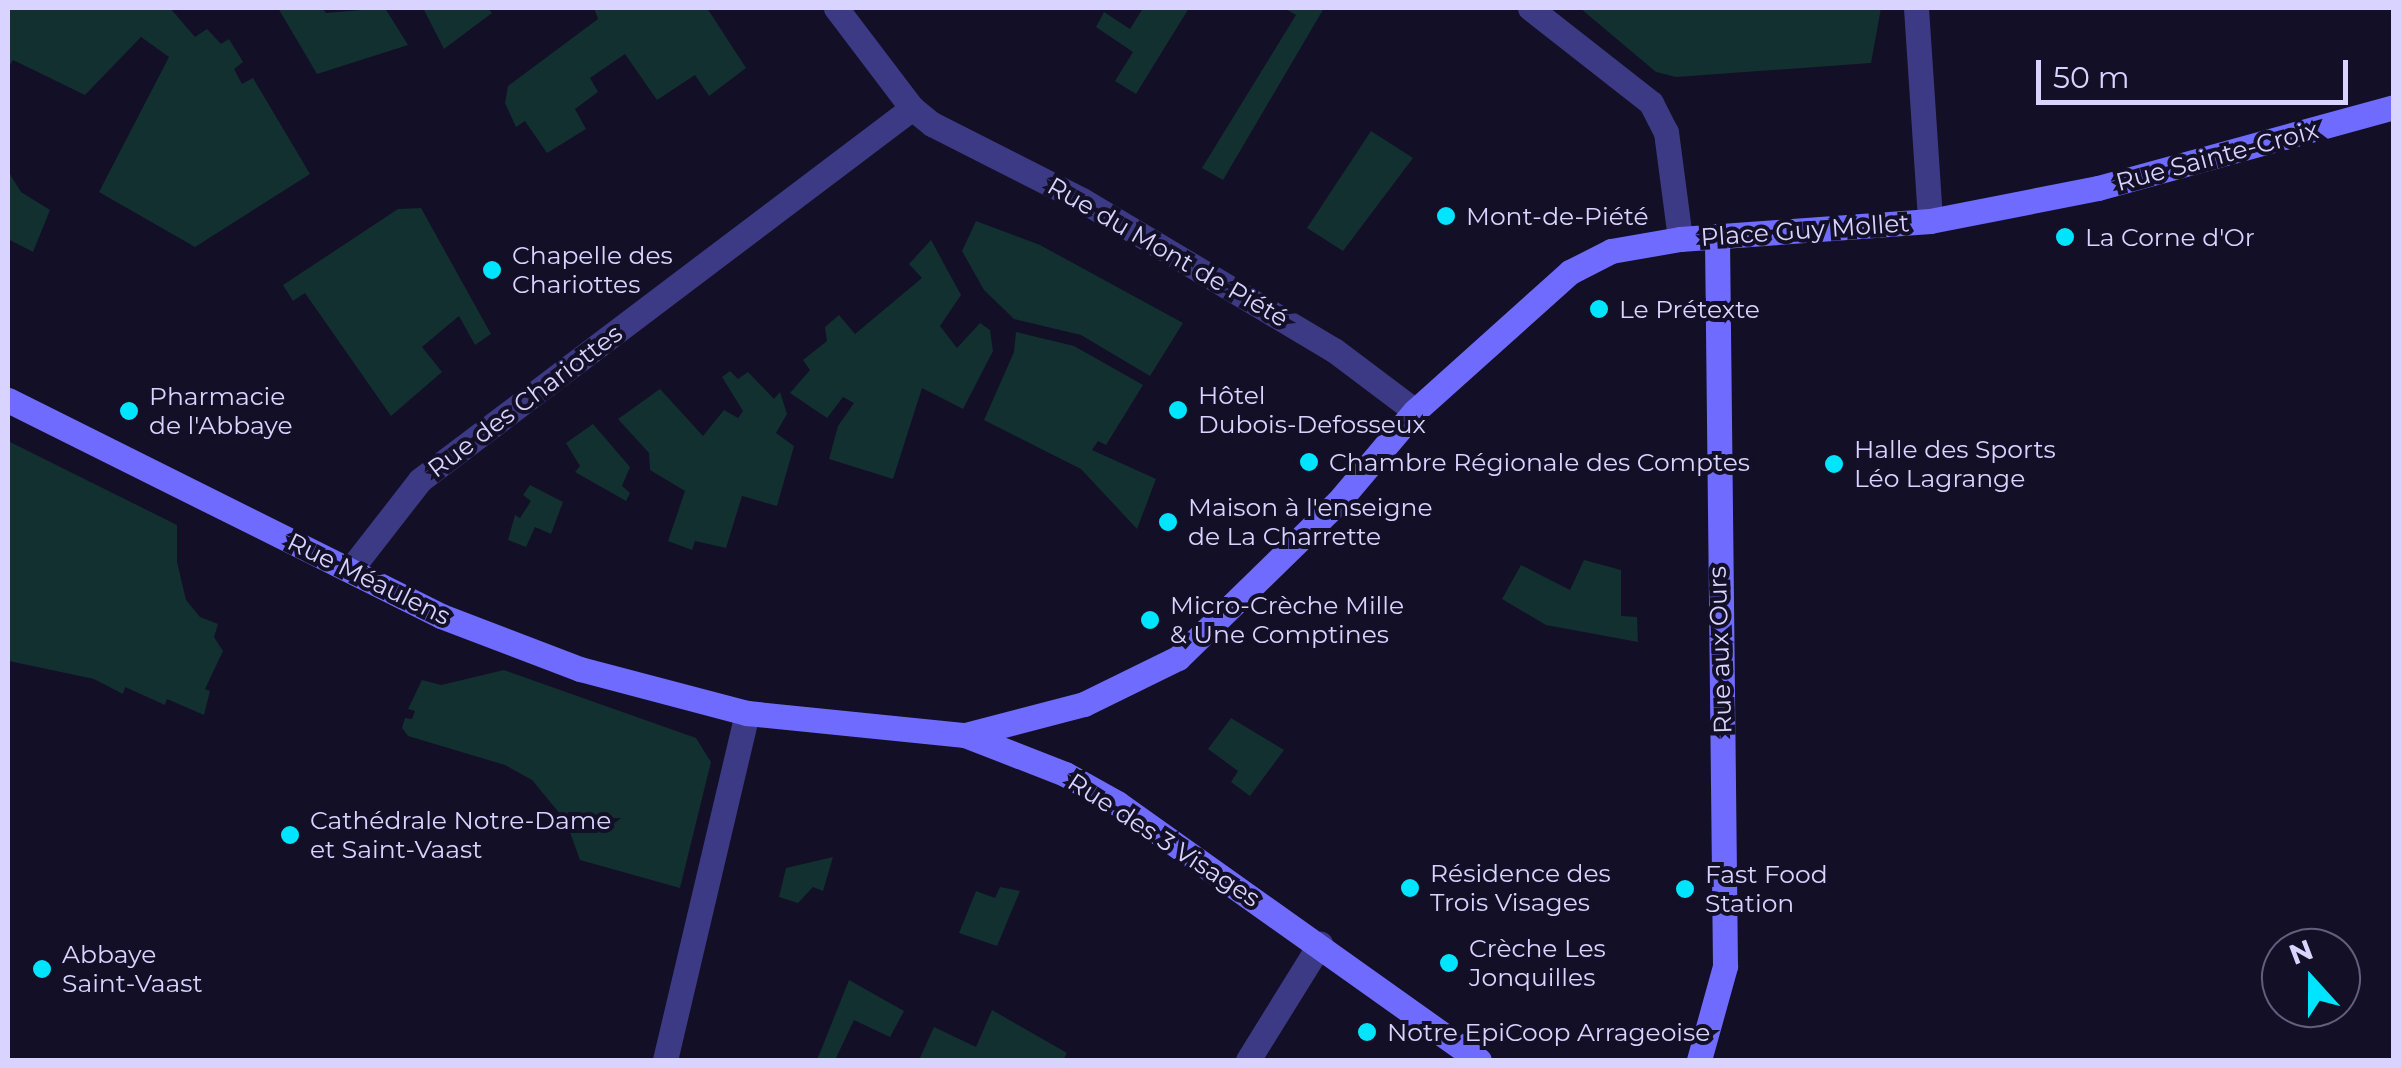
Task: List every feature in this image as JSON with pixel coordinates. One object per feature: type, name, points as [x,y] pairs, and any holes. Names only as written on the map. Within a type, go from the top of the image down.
[{"type":"street","points":[[836,8],[912,108]]},
{"type":"street","points":[[1530,8],[1652,103],[1670,149],[1680,239]]},
{"type":"street","name":"Place Guy Mollet","points":[[1916,8],[1930,221]]},
{"type":"street","name":"Rue Sainte-Croix","points":[[2098,188],[2394,107]]},
{"type":"street","name":"Rue du Mont de Piété","points":[[912,108],[1334,350],[1415,411]]},
{"type":"street","name":"Rue des Chariottes","points":[[350,570],[420,480],[912,108]]},
{"type":"street","name":"Place Guy Mollet","points":[[964,735],[1084,704],[1178,658],[1338,502],[1415,411],[1570,272],[1610,251],[1680,239],[1930,221],[2098,188]]},
{"type":"street","name":"Rue aux Ours","points":[[1699,1060],[1726,946],[1717,236]]},
{"type":"street","name":"Rue Méaulens","points":[[8,400],[441,616],[580,669],[747,713]]},
{"type":"street","points":[[665,1060],[747,713]]},
{"type":"street","name":"Rue des 3 Visages","points":[[747,713],[964,735],[1096,790],[1320,944],[1479,1060]]},
{"type":"street","points":[[1248,1060],[1320,944]]},
{"type":"green space","points":[[8,8],[170,8],[195,37],[207,29],[221,44],[229,39],[243,62],[234,69],[242,84],[253,78],[310,174],[195,247],[99,192],[169,57],[141,37],[85,95],[13,60],[8,68]]},
{"type":"green space","points":[[278,8],[322,8],[326,13],[385,8],[408,45],[317,74]]},
{"type":"green space","points":[[423,8],[488,8],[492,13],[444,49]]},
{"type":"green space","points":[[594,8],[707,8],[746,68],[709,96],[695,75],[657,100],[625,54],[590,78],[598,92],[575,109],[586,129],[547,153],[525,121],[516,127],[505,103],[508,86],[598,19]]},
{"type":"green space","points":[[1143,8],[1189,8],[1136,94],[1115,81],[1133,52],[1096,27],[1104,12],[1130,29]]},
{"type":"green space","points":[[1284,8],[1324,8],[1223,180],[1202,168],[1296,15]]},
{"type":"green space","points":[[1580,8],[1881,8],[1871,63],[1676,77],[1656,72]]},
{"type":"green space","points":[[1371,131],[1413,158],[1343,251],[1307,228]]},
{"type":"green space","points":[[8,171],[21,192],[50,210],[33,252],[8,239]]},
{"type":"green space","points":[[421,208],[491,334],[475,345],[459,316],[422,347],[442,372],[391,416],[305,293],[293,301],[283,285],[398,209]]},
{"type":"green space","points":[[976,221],[1040,245],[1183,323],[1150,376],[1081,335],[1014,319],[984,290],[962,251]]},
{"type":"green space","points":[[931,240],[961,295],[940,326],[957,348],[980,323],[990,330],[993,351],[963,409],[922,388],[893,479],[829,459],[838,426],[854,403],[843,397],[827,418],[790,393],[810,370],[803,360],[827,341],[825,327],[839,315],[855,334],[922,278],[909,264]]},
{"type":"green space","points":[[1016,332],[1074,346],[1143,385],[1106,445],[1098,441],[1092,450],[1156,479],[1137,529],[1081,469],[984,420],[1014,352]]},
{"type":"green space","points":[[730,371],[738,379],[748,372],[774,399],[780,392],[787,414],[776,433],[794,446],[777,506],[742,496],[726,548],[695,541],[692,550],[668,541],[685,491],[650,470],[649,453],[618,419],[660,389],[703,436],[724,410],[738,418],[743,411],[722,377]]},
{"type":"green space","points":[[593,424],[630,467],[622,486],[630,493],[626,501],[575,472],[580,466],[566,443]]},
{"type":"green space","points":[[8,441],[177,525],[177,562],[186,600],[200,617],[218,624],[214,637],[223,651],[205,689],[210,691],[204,715],[167,699],[165,705],[125,687],[123,694],[94,679],[9,661]]},
{"type":"green space","points":[[530,485],[563,502],[551,534],[535,527],[526,547],[508,540],[515,515],[520,518],[531,501],[523,495]]},
{"type":"green space","points":[[1584,560],[1621,570],[1621,616],[1637,617],[1638,642],[1546,625],[1502,599],[1521,565],[1570,590]]},
{"type":"green space","points":[[504,670],[696,738],[711,762],[680,888],[580,860],[566,821],[532,780],[505,765],[408,736],[402,728],[405,718],[412,719],[415,711],[408,709],[422,680],[441,685]]},
{"type":"green space","points":[[1231,718],[1284,750],[1250,796],[1231,782],[1238,771],[1208,749]]},
{"type":"green space","points":[[833,857],[823,891],[813,887],[798,903],[779,897],[786,868]]},
{"type":"green space","points":[[1000,887],[1020,891],[997,946],[959,933],[976,891],[995,898]]},
{"type":"green space","points":[[849,980],[904,1011],[890,1037],[854,1020],[835,1060],[817,1060]]},
{"type":"green space","points":[[992,1010],[1067,1053],[1063,1060],[919,1060],[934,1027],[976,1047]]},
{"type":"place","name":"Mont-de-Piété","points":[[1446,216]]},
{"type":"place","name":"La Corne d'Or","points":[[2065,237]]},
{"type":"place","name":"Chapelle des Chariottes","points":[[492,270]]},
{"type":"place","name":"Le Prétexte","points":[[1599,309]]},
{"type":"place","name":"Hôtel Dubois-Defosseux","points":[[1178,410]]},
{"type":"place","name":"Pharmacie de l'Abbaye","points":[[129,411]]},
{"type":"place","name":"Chambre Régionale des Comptes","points":[[1309,462]]},
{"type":"place","name":"Halle des Sports Léo Lagrange","points":[[1834,464]]},
{"type":"place","name":"Maison à l'enseigne de La Charrette","points":[[1168,522]]},
{"type":"place","name":"Micro-Crèche Mille & Une Comptines","points":[[1150,620]]},
{"type":"place","name":"Cathédrale Notre-Dame et Saint-Vaast","points":[[290,835]]},
{"type":"place","name":"Résidence des Trois Visages","points":[[1410,888]]},
{"type":"place","name":"Fast Food Station","points":[[1685,889]]},
{"type":"place","name":"Crèche Les Jonquilles","points":[[1449,963]]},
{"type":"place","name":"Abbaye Saint-Vaast","points":[[42,969]]},
{"type":"place","name":"Notre EpiCoop Arrageoise","points":[[1367,1032]]}]
